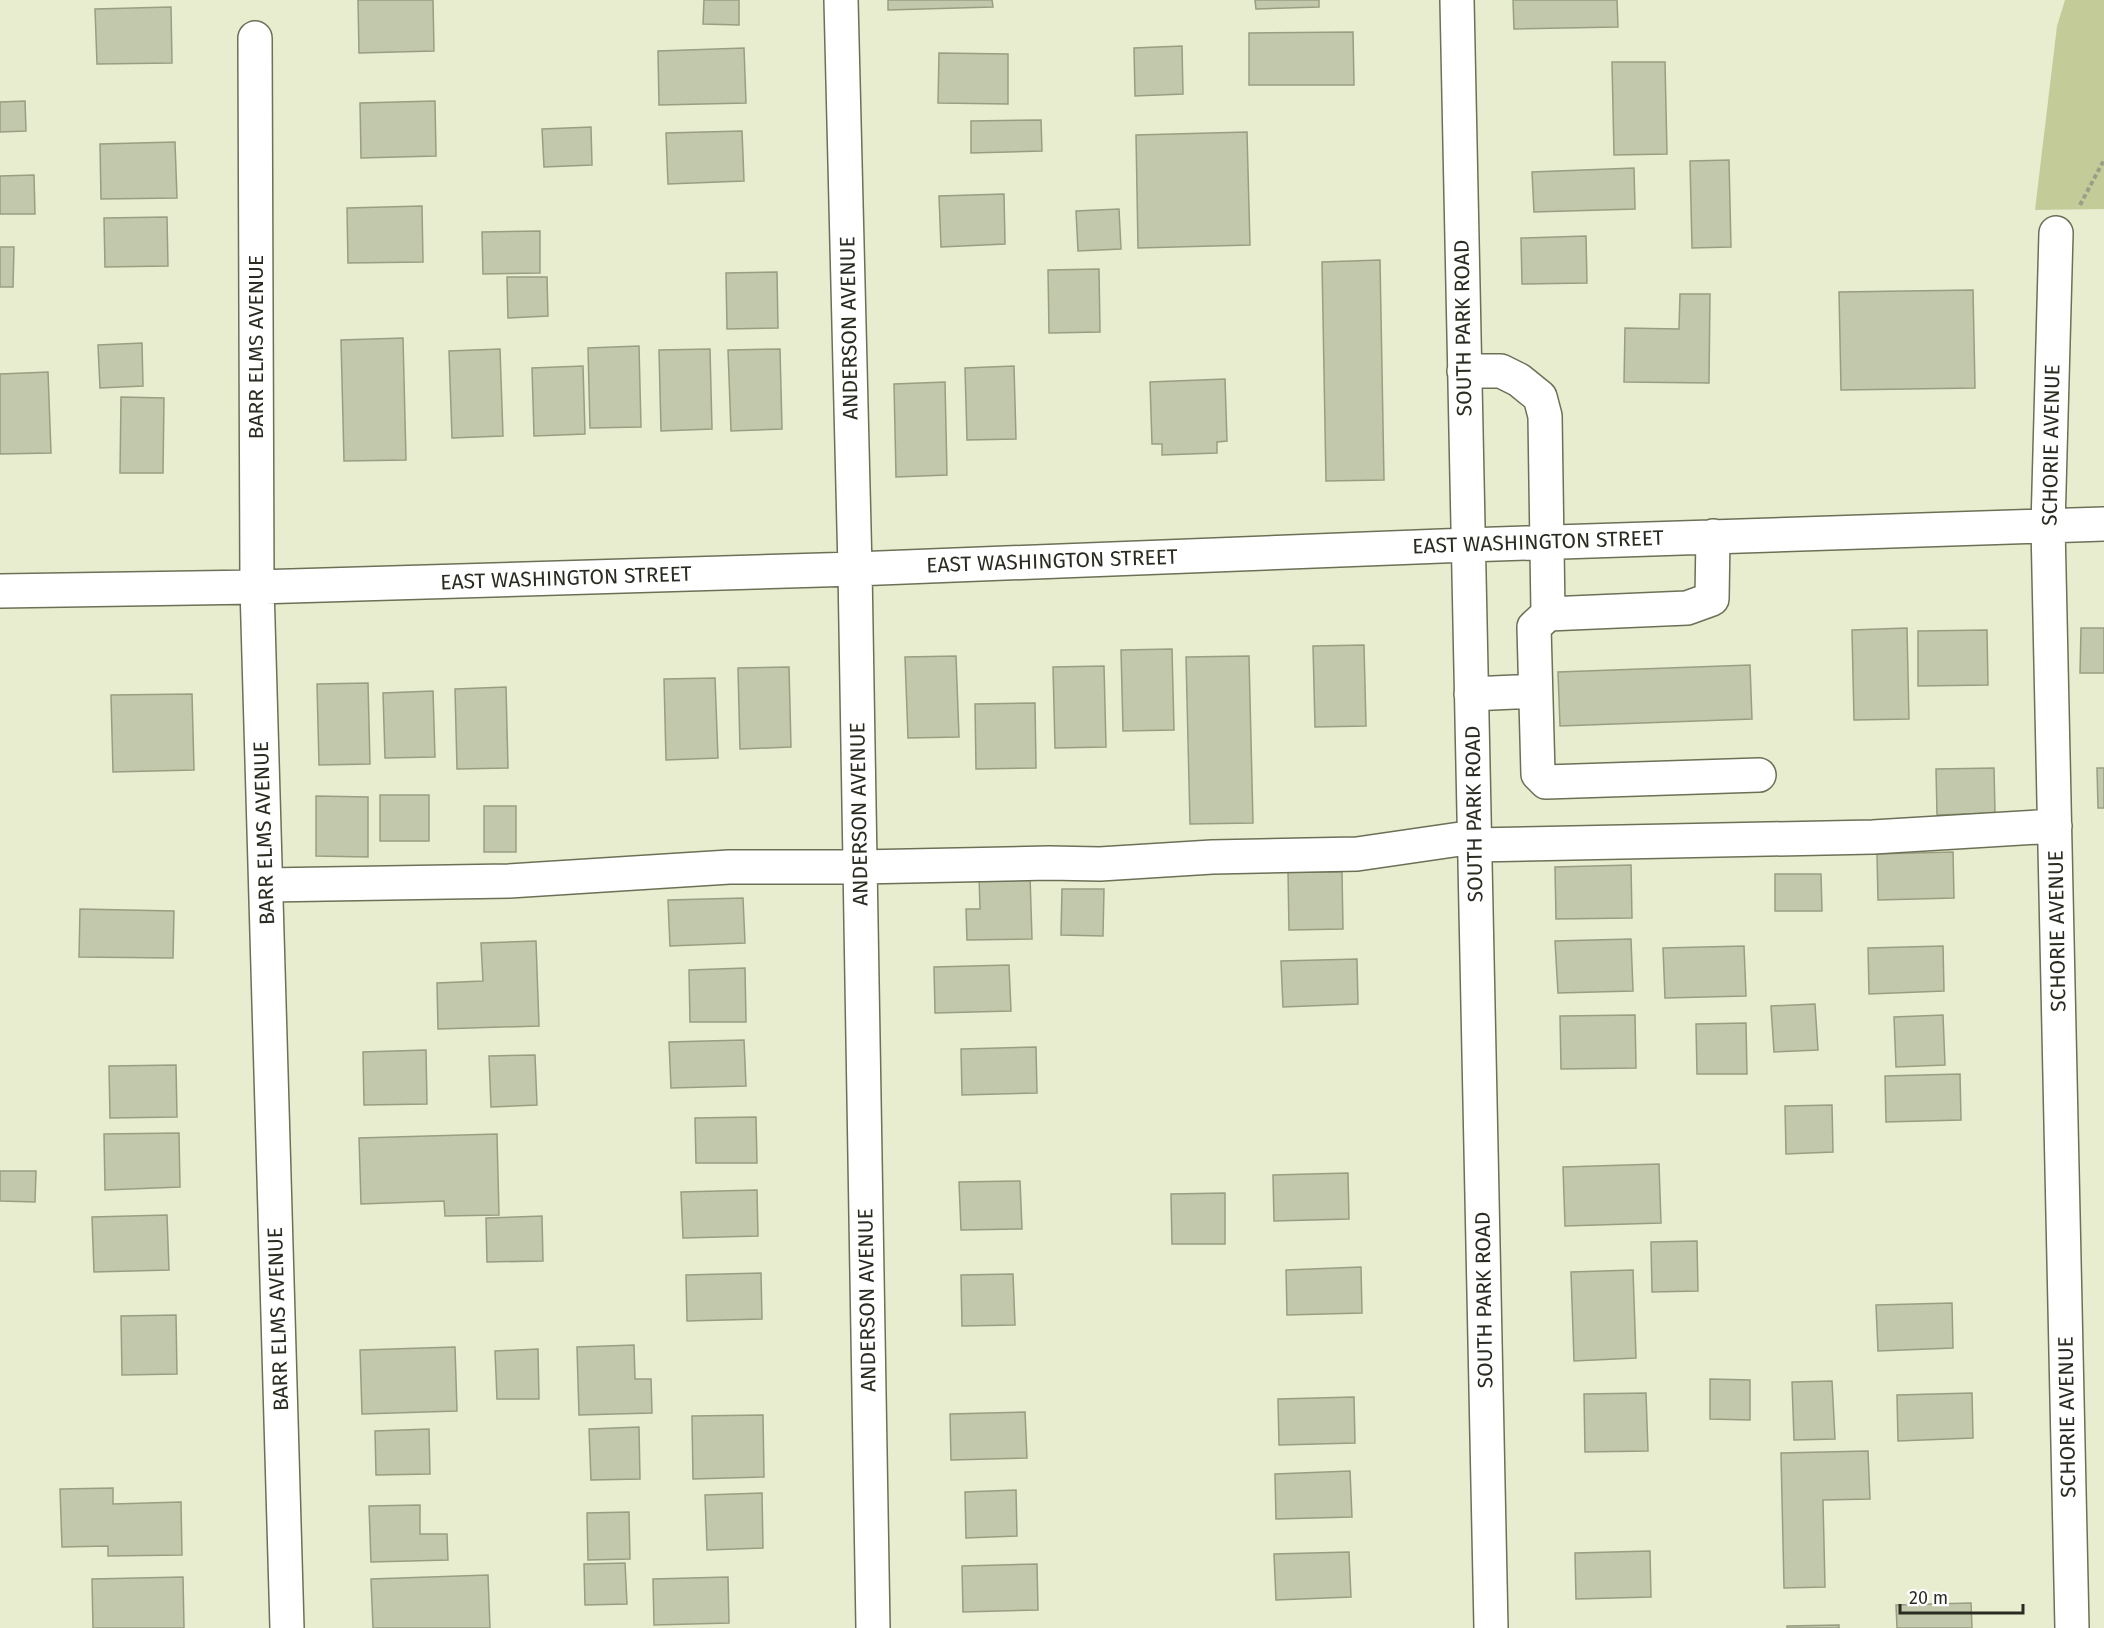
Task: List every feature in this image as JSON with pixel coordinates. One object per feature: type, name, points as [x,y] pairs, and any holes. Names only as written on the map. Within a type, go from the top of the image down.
[{"type":"street","name":"ANDERSON AVENUE","points":[[841,0],[855,569],[873,1628]]},
{"type":"street","name":"SOUTH PARK ROAD","points":[[1457,0],[1491,1628]]},
{"type":"street","name":"BARR ELMS AVENUE","points":[[255,38],[257,587],[287,1628]]},
{"type":"street","name":"SCHORIE AVENUE","points":[[2056,234],[2048,526],[2072,1628]]},
{"type":"street","points":[[1464,370],[1501,370],[1519,380],[1540,397],[1545,417],[1548,614]]},
{"type":"street","name":"EAST WASHINGTON STREET","points":[[0,591],[257,587],[855,569],[1546,542],[2104,524]]},
{"type":"street","points":[[1713,536],[1712,599],[1687,608],[1548,614],[1534,627],[1538,774],[1546,782],[1759,775]]},
{"type":"street","points":[[1471,694],[1535,691]]},
{"type":"street","points":[[266,885],[509,881],[729,867],[860,867],[996,863],[1100,864],[1212,857],[1357,854],[1474,841],[1873,837],[2055,826]]},
{"type":"path","points":[[2056,234],[2073,218],[2104,160]]},
{"type":"green space","points":[[2065,0],[2104,0],[2104,209],[2035,210],[2057,26]]},
{"type":"building","points":[[358,0],[433,0],[434,51],[359,53]]},
{"type":"building","points":[[704,0],[739,0],[739,25],[703,24]]},
{"type":"building","points":[[888,0],[992,0],[993,7],[888,10]]},
{"type":"building","points":[[1255,0],[1319,0],[1319,7],[1256,9]]},
{"type":"building","points":[[1513,0],[1617,0],[1618,27],[1514,29]]},
{"type":"building","points":[[171,7],[172,63],[97,64],[95,9]]},
{"type":"building","points":[[1353,32],[1354,85],[1249,85],[1249,33]]},
{"type":"building","points":[[1182,46],[1183,94],[1135,96],[1134,48]]},
{"type":"building","points":[[744,48],[746,103],[659,105],[658,51]]},
{"type":"building","points":[[939,53],[1008,54],[1008,104],[938,103]]},
{"type":"building","points":[[1612,62],[1665,62],[1667,154],[1614,155]]},
{"type":"building","points":[[25,101],[26,131],[0,132],[0,102]]},
{"type":"building","points":[[435,101],[436,156],[361,158],[360,103]]},
{"type":"building","points":[[1041,120],[1042,151],[971,153],[971,121]]},
{"type":"building","points":[[591,127],[592,165],[544,167],[542,129]]},
{"type":"building","points":[[742,131],[744,181],[668,184],[666,133]]},
{"type":"building","points":[[1247,132],[1250,245],[1138,248],[1136,135]]},
{"type":"building","points":[[175,142],[177,198],[101,199],[100,144]]},
{"type":"building","points":[[1729,160],[1731,247],[1692,248],[1690,161]]},
{"type":"building","points":[[1634,168],[1635,209],[1534,212],[1532,172]]},
{"type":"building","points":[[34,175],[35,214],[0,214],[0,176]]},
{"type":"building","points":[[1004,194],[1005,244],[941,247],[939,196]]},
{"type":"building","points":[[422,206],[423,262],[348,263],[347,208]]},
{"type":"building","points":[[1119,209],[1121,249],[1078,251],[1076,211]]},
{"type":"building","points":[[167,217],[168,266],[105,267],[104,218]]},
{"type":"building","points":[[540,231],[540,273],[483,274],[482,232]]},
{"type":"building","points":[[1586,236],[1587,283],[1522,284],[1521,238]]},
{"type":"building","points":[[0,247],[14,247],[13,287],[0,287]]},
{"type":"building","points":[[1380,260],[1384,480],[1326,481],[1322,262]]},
{"type":"building","points":[[1099,269],[1100,332],[1049,333],[1048,270]]},
{"type":"building","points":[[777,272],[778,328],[727,329],[726,273]]},
{"type":"building","points":[[507,277],[547,277],[548,316],[508,318]]},
{"type":"building","points":[[1973,290],[1975,388],[1841,390],[1839,292]]},
{"type":"building","points":[[1680,294],[1710,294],[1709,383],[1624,382],[1625,328],[1679,329]]},
{"type":"building","points":[[403,338],[406,460],[344,461],[341,340]]},
{"type":"building","points":[[142,343],[143,386],[100,388],[98,345]]},
{"type":"building","points":[[639,346],[641,427],[590,428],[588,348]]},
{"type":"building","points":[[500,349],[503,436],[452,438],[449,351]]},
{"type":"building","points":[[710,349],[712,429],[661,431],[659,350]]},
{"type":"building","points":[[780,349],[782,429],[731,431],[728,350]]},
{"type":"building","points":[[583,366],[585,434],[534,436],[532,368]]},
{"type":"building","points":[[1014,366],[1016,439],[967,440],[965,368]]},
{"type":"building","points":[[48,372],[51,453],[0,454],[0,374]]},
{"type":"building","points":[[1225,379],[1227,441],[1217,442],[1217,453],[1162,455],[1162,444],[1152,444],[1150,382]]},
{"type":"building","points":[[945,382],[947,475],[896,477],[894,384]]},
{"type":"building","points":[[121,397],[164,398],[163,473],[120,473]]},
{"type":"building","points":[[1907,628],[1909,719],[1854,720],[1852,630]]},
{"type":"building","points":[[2081,628],[2104,628],[2104,673],[2080,673]]},
{"type":"building","points":[[1987,630],[1988,685],[1918,686],[1918,631]]},
{"type":"building","points":[[1364,645],[1366,726],[1315,727],[1313,646]]},
{"type":"building","points":[[1172,649],[1174,730],[1123,731],[1121,650]]},
{"type":"building","points":[[956,656],[959,737],[908,738],[905,657]]},
{"type":"building","points":[[1249,656],[1253,823],[1190,824],[1186,657]]},
{"type":"building","points":[[1750,665],[1752,719],[1560,726],[1558,672]]},
{"type":"building","points":[[1104,666],[1106,747],[1055,748],[1053,667]]},
{"type":"building","points":[[789,667],[791,747],[740,749],[738,668]]},
{"type":"building","points":[[715,678],[718,758],[666,760],[664,679]]},
{"type":"building","points":[[368,683],[370,764],[319,765],[317,684]]},
{"type":"building","points":[[506,687],[508,768],[457,769],[455,689]]},
{"type":"building","points":[[433,691],[435,757],[385,758],[383,693]]},
{"type":"building","points":[[192,694],[194,770],[113,772],[111,695]]},
{"type":"building","points":[[1035,703],[1036,768],[976,769],[975,704]]},
{"type":"building","points":[[1994,768],[1995,813],[1937,815],[1936,769]]},
{"type":"building","points":[[2097,768],[2104,768],[2104,808],[2098,808]]},
{"type":"building","points":[[380,795],[429,795],[429,841],[380,841]]},
{"type":"building","points":[[316,796],[368,797],[368,857],[316,856]]},
{"type":"building","points":[[484,806],[516,806],[516,852],[484,852]]},
{"type":"building","points":[[1953,852],[1954,898],[1878,900],[1877,854]]},
{"type":"building","points":[[1631,865],[1632,918],[1556,919],[1555,867]]},
{"type":"building","points":[[1288,872],[1342,872],[1343,929],[1289,930]]},
{"type":"building","points":[[1775,874],[1821,874],[1822,911],[1775,911]]},
{"type":"building","points":[[1030,875],[1032,939],[967,940],[966,909],[980,909],[979,876]]},
{"type":"building","points":[[1062,889],[1104,889],[1103,936],[1061,935]]},
{"type":"building","points":[[743,898],[745,943],[670,946],[668,900]]},
{"type":"building","points":[[80,909],[174,911],[173,958],[79,957]]},
{"type":"building","points":[[1631,939],[1633,991],[1558,993],[1555,941]]},
{"type":"building","points":[[536,941],[539,1026],[438,1029],[437,983],[483,981],[481,943]]},
{"type":"building","points":[[1744,946],[1746,996],[1665,998],[1663,948]]},
{"type":"building","points":[[1943,946],[1944,991],[1869,994],[1868,948]]},
{"type":"building","points":[[1357,959],[1358,1004],[1283,1007],[1281,961]]},
{"type":"building","points":[[1009,965],[1011,1011],[935,1013],[934,967]]},
{"type":"building","points":[[745,968],[746,1022],[690,1022],[689,970]]},
{"type":"building","points":[[1815,1004],[1818,1050],[1774,1052],[1771,1006]]},
{"type":"building","points":[[1635,1015],[1636,1068],[1561,1069],[1560,1016]]},
{"type":"building","points":[[1943,1015],[1945,1065],[1896,1067],[1894,1017]]},
{"type":"building","points":[[1746,1023],[1747,1074],[1697,1074],[1696,1024]]},
{"type":"building","points":[[744,1040],[746,1086],[671,1088],[669,1042]]},
{"type":"building","points":[[1036,1047],[1037,1093],[962,1095],[961,1049]]},
{"type":"building","points":[[426,1050],[427,1104],[364,1105],[363,1052]]},
{"type":"building","points":[[535,1055],[537,1105],[491,1107],[489,1056]]},
{"type":"building","points":[[176,1065],[177,1117],[110,1118],[109,1066]]},
{"type":"building","points":[[1960,1074],[1961,1120],[1886,1122],[1885,1076]]},
{"type":"building","points":[[1832,1105],[1833,1152],[1786,1154],[1785,1106]]},
{"type":"building","points":[[756,1117],[757,1163],[696,1163],[695,1118]]},
{"type":"building","points":[[179,1133],[180,1187],[105,1190],[104,1134]]},
{"type":"building","points":[[497,1134],[499,1215],[445,1216],[444,1201],[361,1204],[359,1138]]},
{"type":"building","points":[[1659,1164],[1661,1223],[1565,1226],[1563,1167]]},
{"type":"building","points":[[0,1171],[36,1171],[35,1202],[0,1201]]},
{"type":"building","points":[[1348,1173],[1349,1219],[1274,1221],[1273,1175]]},
{"type":"building","points":[[1020,1181],[1022,1229],[961,1230],[959,1182]]},
{"type":"building","points":[[757,1190],[758,1236],[683,1238],[681,1192]]},
{"type":"building","points":[[1225,1193],[1225,1244],[1172,1244],[1171,1194]]},
{"type":"building","points":[[167,1215],[169,1270],[94,1272],[92,1217]]},
{"type":"building","points":[[542,1216],[543,1261],[487,1262],[486,1218]]},
{"type":"building","points":[[1697,1241],[1698,1291],[1652,1292],[1651,1242]]},
{"type":"building","points":[[1361,1267],[1362,1313],[1287,1315],[1286,1270]]},
{"type":"building","points":[[1633,1270],[1636,1358],[1574,1361],[1571,1272]]},
{"type":"building","points":[[761,1273],[762,1319],[687,1321],[686,1275]]},
{"type":"building","points":[[1013,1274],[1015,1325],[962,1326],[961,1275]]},
{"type":"building","points":[[1952,1303],[1953,1348],[1878,1351],[1876,1305]]},
{"type":"building","points":[[176,1315],[177,1374],[122,1375],[121,1316]]},
{"type":"building","points":[[634,1345],[635,1379],[651,1379],[652,1413],[579,1415],[577,1347]]},
{"type":"building","points":[[455,1347],[457,1411],[362,1414],[360,1350]]},
{"type":"building","points":[[538,1349],[539,1399],[497,1399],[495,1351]]},
{"type":"building","points":[[1710,1379],[1750,1380],[1750,1420],[1710,1419]]},
{"type":"building","points":[[1832,1381],[1835,1439],[1794,1440],[1792,1382]]},
{"type":"building","points":[[1646,1393],[1648,1451],[1585,1452],[1584,1394]]},
{"type":"building","points":[[1972,1393],[1973,1438],[1898,1441],[1897,1395]]},
{"type":"building","points":[[1354,1397],[1355,1443],[1279,1445],[1278,1399]]},
{"type":"building","points":[[1025,1412],[1027,1458],[951,1460],[950,1414]]},
{"type":"building","points":[[763,1415],[764,1477],[693,1479],[692,1416]]},
{"type":"building","points":[[639,1427],[640,1479],[591,1480],[589,1429]]},
{"type":"building","points":[[429,1429],[430,1474],[376,1475],[375,1431]]},
{"type":"building","points":[[1868,1451],[1870,1499],[1823,1500],[1825,1587],[1784,1588],[1781,1453]]},
{"type":"building","points":[[1350,1471],[1352,1517],[1276,1519],[1275,1474]]},
{"type":"building","points":[[113,1488],[113,1504],[181,1502],[182,1555],[108,1556],[108,1546],[62,1547],[60,1489]]},
{"type":"building","points":[[1016,1490],[1017,1536],[966,1538],[965,1492]]},
{"type":"building","points":[[762,1493],[763,1548],[707,1550],[705,1495]]},
{"type":"building","points":[[420,1505],[420,1534],[447,1534],[448,1560],[371,1562],[369,1506]]},
{"type":"building","points":[[629,1512],[630,1559],[588,1560],[587,1513]]},
{"type":"building","points":[[1650,1551],[1651,1597],[1576,1599],[1575,1553]]},
{"type":"building","points":[[1349,1552],[1351,1597],[1276,1600],[1274,1554]]},
{"type":"building","points":[[625,1563],[627,1604],[585,1605],[584,1564]]},
{"type":"building","points":[[1037,1564],[1038,1610],[963,1612],[962,1566]]},
{"type":"building","points":[[488,1575],[490,1628],[373,1628],[371,1579]]},
{"type":"building","points":[[183,1577],[184,1628],[93,1628],[92,1579]]},
{"type":"building","points":[[728,1577],[729,1623],[654,1625],[653,1579]]},
{"type":"building","points":[[1971,1603],[1972,1628],[1897,1628],[1896,1605]]},
{"type":"building","points":[[1839,1625],[1839,1628],[1787,1628],[1787,1626]]}]
